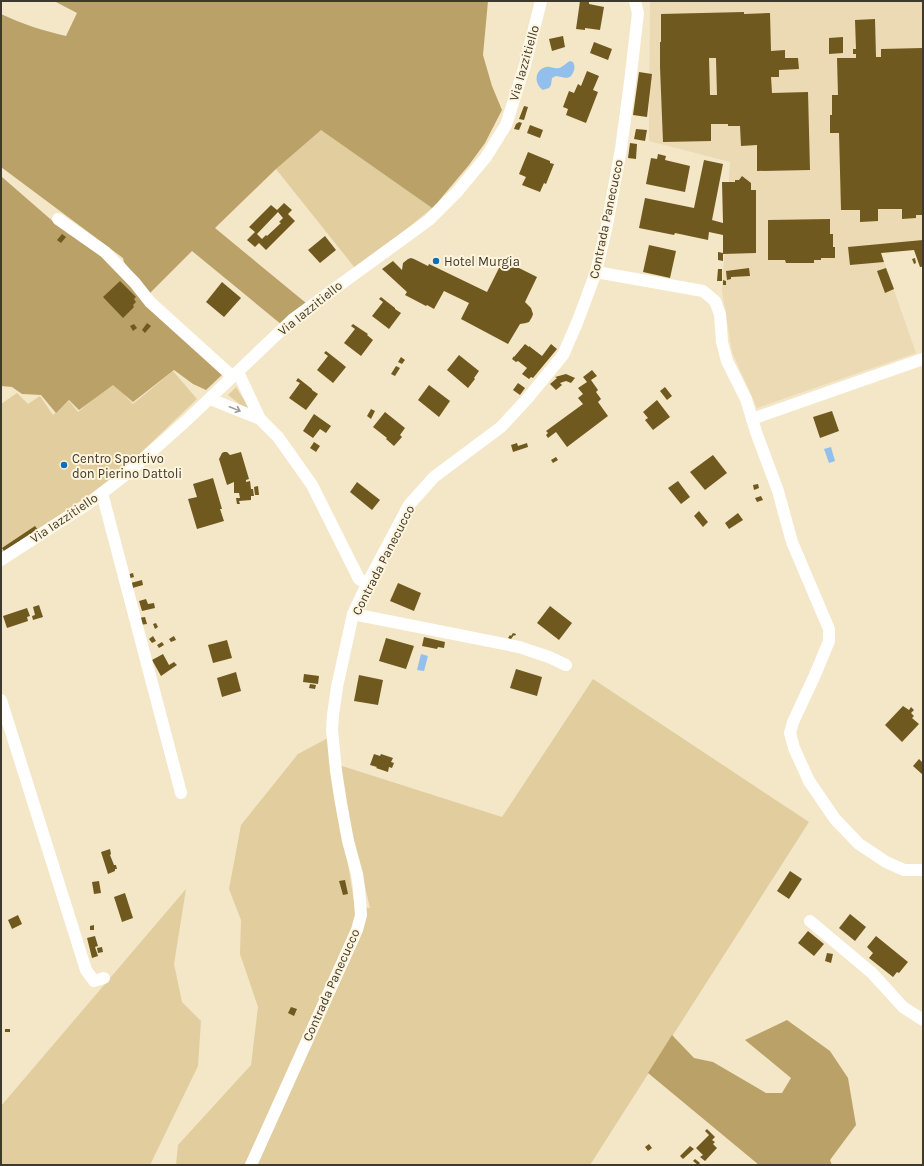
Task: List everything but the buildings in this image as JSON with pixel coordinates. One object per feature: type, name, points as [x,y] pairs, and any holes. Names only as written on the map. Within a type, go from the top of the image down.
[{"type":"street","name":"Via Iazzitiello","points":[[1,560],[83,507],[124,476],[188,420],[293,319],[428,220],[457,192],[481,163],[506,124],[525,65],[541,1]]},
{"type":"street","name":"Contrada Panecucco","points":[[251,1165],[357,930],[361,915],[361,902],[357,874],[348,841],[336,771],[332,730],[337,687],[353,614],[367,584],[409,505],[434,478],[501,428],[563,355],[596,272],[607,225],[623,134],[630,82],[638,13],[636,1]]},
{"type":"street","points":[[58,219],[105,252],[135,283],[150,302],[236,374],[260,419],[278,437],[312,485],[359,580],[367,584]]},
{"type":"street","points":[[596,272],[703,291],[715,301],[720,314],[722,342],[727,361],[746,399],[778,491],[792,542],[829,629],[829,641],[793,722],[790,733],[794,748],[809,782],[835,819],[859,844],[886,862],[904,870],[923,870]]},
{"type":"street","points":[[752,419],[923,358]]},
{"type":"street","points":[[210,398],[260,419]]},
{"type":"street","points":[[102,493],[181,793]]},
{"type":"street","points":[[353,614],[519,647],[549,657],[566,665]]},
{"type":"street","points":[[1,700],[86,970],[94,981],[104,978]]},
{"type":"street","points":[[810,921],[872,973],[903,1007],[923,1020]]},
{"type":"shaded area","points":[[54,1],[488,1],[483,55],[492,86],[502,110],[485,143],[469,165],[432,208],[321,130],[276,169],[215,228],[306,303],[282,325],[192,251],[149,294],[124,262],[123,258],[1,167],[1,14],[33,27],[66,36],[77,13]]},
{"type":"shaded area","points":[[650,1],[923,1],[923,249],[881,253],[916,353],[757,408],[732,352],[722,291],[730,162],[649,141]]},
{"type":"shaded area","points":[[321,129],[432,208],[355,268],[276,169]]},
{"type":"shaded area","points":[[2,177],[56,224],[106,258],[224,373],[206,390],[193,384],[174,370],[133,402],[113,385],[79,410],[69,400],[56,413],[41,395],[22,394],[12,387],[1,386]]},
{"type":"shaded area","name":"Centro Sportivo don Pierino Dattoli","points":[[173,371],[197,399],[111,481],[63,515],[1,553],[1,404],[17,393],[28,404],[40,396],[53,415],[69,401],[78,412],[113,383],[133,404]]},
{"type":"shaded area","points":[[236,387],[249,408],[247,410],[228,395]]},
{"type":"shaded area","points":[[593,679],[809,822],[590,1165],[253,1165],[364,907],[370,908],[342,790],[339,765],[502,817]]},
{"type":"shaded area","points":[[328,738],[357,921],[247,1165],[176,1165],[178,1145],[251,1065],[258,1007],[240,954],[241,920],[229,889],[241,825],[298,754]]},
{"type":"shaded area","points":[[186,889],[174,964],[182,1002],[201,1021],[198,1066],[150,1165],[1,1165],[1,1106]]},
{"type":"shaded area","points":[[787,1020],[830,1051],[848,1078],[856,1125],[830,1160],[832,1165],[759,1165],[648,1073],[672,1035],[694,1058],[713,1062],[766,1093],[782,1093],[791,1078],[745,1040]]},
{"type":"water","points":[[570,61],[573,62],[574,68],[570,77],[566,78],[556,76],[552,78],[549,88],[543,90],[540,87],[537,81],[537,74],[539,71],[546,67],[559,68]]},
{"type":"water","points":[[831,447],[835,461],[829,463],[824,449]]},
{"type":"water","points":[[421,654],[428,656],[424,671],[417,670]]},
{"type":"place","name":"Hotel Murgia","points":[[436,261]]},
{"type":"place","name":"Centro Sportivo don Pierino Dattoli","points":[[64,465]]}]
